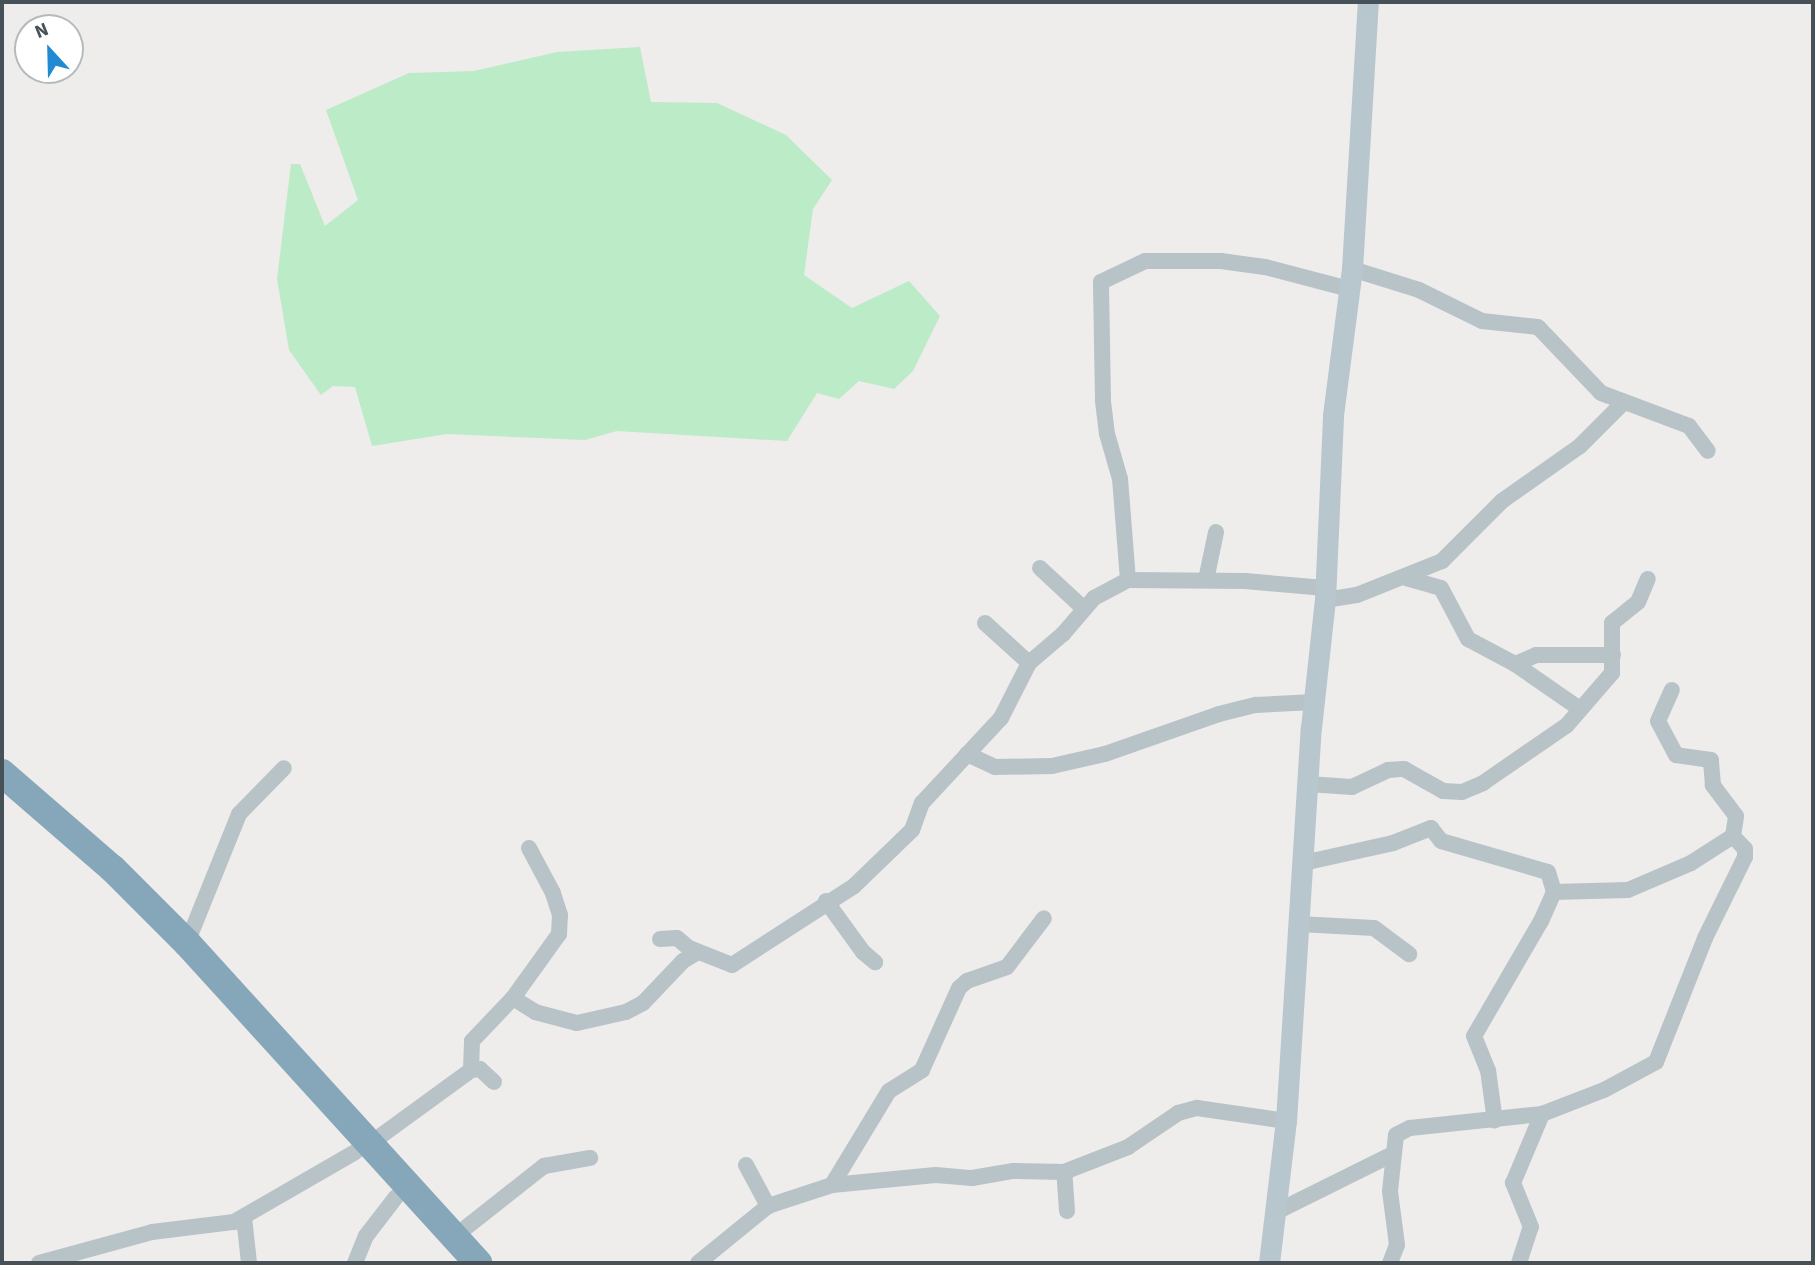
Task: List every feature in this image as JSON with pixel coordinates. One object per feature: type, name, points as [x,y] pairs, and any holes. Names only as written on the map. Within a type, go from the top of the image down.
[{"type":"highway","points":[[2,773],[113,869],[187,943],[454,1250]]},
{"type":"highway","points":[[2,793],[183,962],[363,1147],[396,1197],[454,1250],[478,1263]]},
{"type":"street","points":[[1269,1263],[1286,1121],[1314,702],[1325,594],[1333,415],[1350,279],[1368,2]]},
{"type":"street","points":[[1128,580],[1120,479],[1107,434],[1102,400],[1101,282],[1145,261],[1199,261],[1265,267],[1419,290],[1482,321],[1538,327],[1589,383],[1622,404],[1689,426],[1708,451]]},
{"type":"street","points":[[660,939],[677,938],[698,952],[732,965],[744,961],[826,901],[853,886],[908,835],[922,803],[1001,718],[1029,663],[1063,634],[1083,608],[1128,580],[1206,580],[1325,594],[1357,595],[1406,578],[1442,561],[1502,501],[1580,446],[1622,404]]},
{"type":"street","points":[[1206,580],[1216,532]]},
{"type":"street","points":[[1041,568],[1083,608]]},
{"type":"street","points":[[1406,578],[1441,588],[1468,639],[1515,664],[1580,709]]},
{"type":"street","points":[[1308,784],[1352,787],[1388,770],[1404,769],[1434,789],[1462,792],[1532,752],[1580,709],[1612,673],[1612,623],[1638,602],[1648,579]]},
{"type":"street","points":[[985,624],[1029,663]]},
{"type":"street","points":[[1515,664],[1536,656],[1613,655]]},
{"type":"street","points":[[1554,892],[1628,890],[1691,863],[1732,836],[1736,816],[1713,785],[1709,757],[1676,755],[1658,721],[1672,690]]},
{"type":"street","points":[[967,754],[995,767],[1052,766],[1105,754],[1219,714],[1256,705],[1314,702]]},
{"type":"street","points":[[187,943],[239,814],[284,768]]},
{"type":"street","points":[[1303,863],[1393,843],[1431,828],[1441,841],[1548,872],[1554,892],[1474,1036],[1488,1070],[1495,1121]]},
{"type":"street","points":[[1390,1263],[1397,1245],[1390,1191],[1391,1155],[1394,1139],[1402,1131],[1542,1114],[1604,1090],[1656,1062],[1706,938],[1745,857],[1745,849],[1732,836]]},
{"type":"street","points":[[471,1070],[472,1041],[513,998],[542,961],[560,926],[553,893],[529,848]]},
{"type":"street","points":[[826,901],[863,952],[875,962]]},
{"type":"street","points":[[832,1185],[890,1091],[922,1070],[959,988],[967,981],[1007,967],[1044,918]]},
{"type":"street","points":[[1299,924],[1374,928],[1409,954]]},
{"type":"street","points":[[513,998],[535,1012],[577,1023],[626,1012],[643,1003],[683,961],[698,952]]},
{"type":"street","points":[[38,1263],[132,1237],[212,1228],[244,1217],[363,1147],[471,1070],[480,1069],[494,1082]]},
{"type":"street","points":[[698,1263],[768,1206],[832,1185],[936,1175],[972,1178],[1013,1171],[1064,1172],[1098,1162],[1171,1116],[1197,1108],[1286,1121]]},
{"type":"street","points":[[1519,1263],[1531,1227],[1513,1183],[1542,1114]]},
{"type":"street","points":[[1274,1213],[1391,1155]]},
{"type":"street","points":[[454,1250],[544,1166],[590,1158]]},
{"type":"street","points":[[746,1164],[768,1206]]},
{"type":"street","points":[[1064,1172],[1067,1211]]},
{"type":"street","points":[[355,1263],[366,1236],[396,1197]]},
{"type":"street","points":[[244,1217],[249,1263]]},
{"type":"green space","points":[[640,47],[651,102],[717,103],[786,135],[832,180],[813,209],[804,275],[852,308],[909,281],[940,316],[913,371],[894,389],[859,381],[839,399],[817,393],[787,441],[617,431],[585,440],[447,434],[372,446],[355,387],[333,386],[321,395],[289,350],[277,279],[291,164],[300,164],[325,226],[358,200],[326,110],[409,73],[474,71],[557,52]]}]
